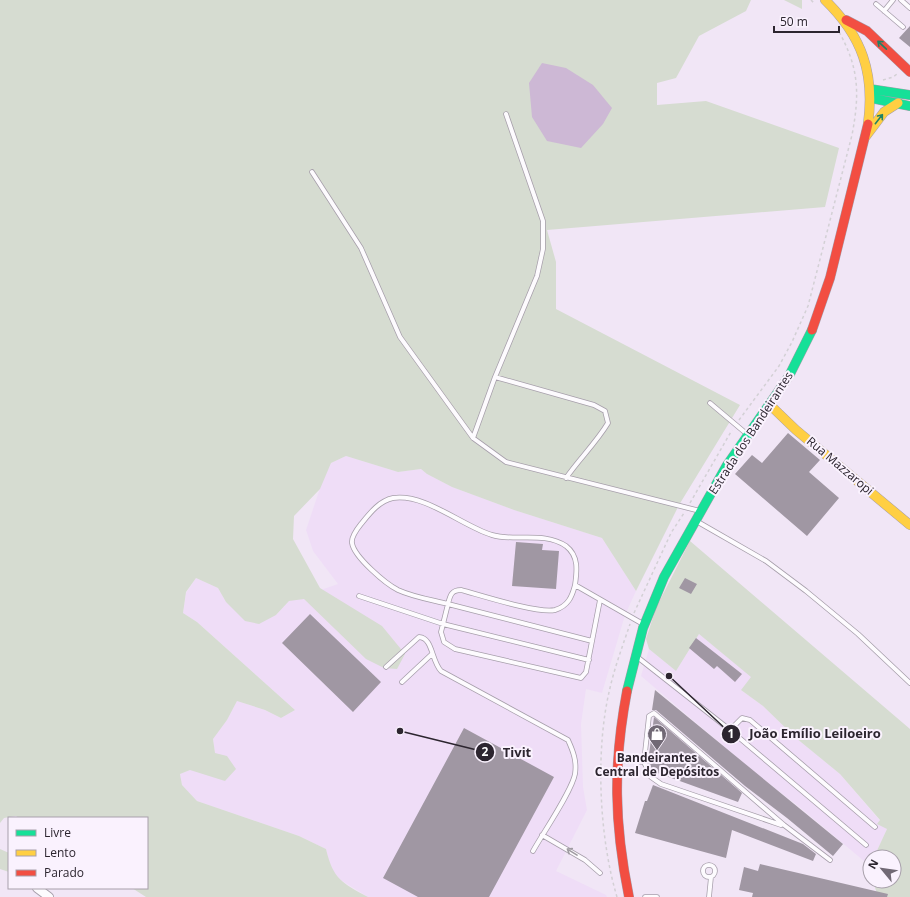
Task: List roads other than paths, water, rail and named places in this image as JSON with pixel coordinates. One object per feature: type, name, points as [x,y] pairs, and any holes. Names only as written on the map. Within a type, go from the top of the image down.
[{"type":"main road","name":"Estrada dos Bandeirantes","points":[[629,897],[620,855],[617,824],[618,760],[624,704],[645,625],[657,593],[695,520],[734,455],[771,406],[797,363],[818,318],[864,138],[870,89],[862,47],[844,19],[825,0]]},
{"type":"main road","points":[[844,19],[867,31],[907,69]]},
{"type":"main road","points":[[870,89],[910,96]]},
{"type":"main road","points":[[870,89],[898,103],[910,106]]},
{"type":"main road","points":[[864,138],[884,112],[898,103]]},
{"type":"main road","name":"Rua Mazzaropi","points":[[771,406],[808,440],[910,525]]},
{"type":"street","points":[[37,889],[49,897]]},
{"type":"lane","points":[[884,11],[893,0]]},
{"type":"lane","points":[[902,0],[910,8]]},
{"type":"lane","points":[[876,4],[903,27]]},
{"type":"lane","points":[[473,438],[495,377],[537,276],[543,249],[543,221],[506,114]]},
{"type":"lane","points":[[312,172],[361,248],[400,337],[473,438],[506,462],[701,511]]},
{"type":"lane","points":[[495,377],[594,405],[605,412],[608,423],[601,434],[581,456],[566,478]]},
{"type":"lane","points":[[710,403],[748,436]]},
{"type":"lane","points":[[592,641],[448,604],[399,590],[388,584],[358,554],[352,543],[353,537],[366,517],[380,503],[399,498],[415,500],[493,536],[536,538],[557,542],[572,552],[576,561],[575,585],[568,602],[555,610],[531,608],[461,590],[455,590],[452,592],[448,604],[443,624],[442,638],[448,646],[455,649],[576,679],[581,678],[585,675],[589,660],[600,600]]},
{"type":"lane","points":[[695,520],[756,554],[806,591],[885,658],[910,683]]},
{"type":"lane","points":[[575,585],[645,625]]},
{"type":"lane","points":[[359,596],[443,624],[589,660]]},
{"type":"lane","points":[[386,667],[420,637],[425,638],[428,640],[436,666],[441,671],[568,740],[575,756],[575,774],[566,794],[533,851]]},
{"type":"lane","points":[[402,682],[432,654]]},
{"type":"lane","points":[[636,656],[730,730],[866,845]]},
{"type":"lane","points":[[784,825],[661,784],[651,777],[644,762],[649,716],[654,713],[784,825],[830,860]]},
{"type":"lane","points":[[730,730],[742,718],[750,720],[875,827]]},
{"type":"lane","points":[[618,760],[644,762]]},
{"type":"lane","points":[[542,835],[586,860],[600,873]]},
{"type":"lane","points":[[709,897],[711,877]]},
{"type":"lane","points":[[645,897],[658,897]]},
{"type":"place","name":"João Emílio Leiloeiro","points":[[669,676]]},
{"type":"place","name":"Tivit","points":[[400,731]]},
{"type":"place","name":"Bandeirantes Central de Depósitos","points":[[657,751]]}]
